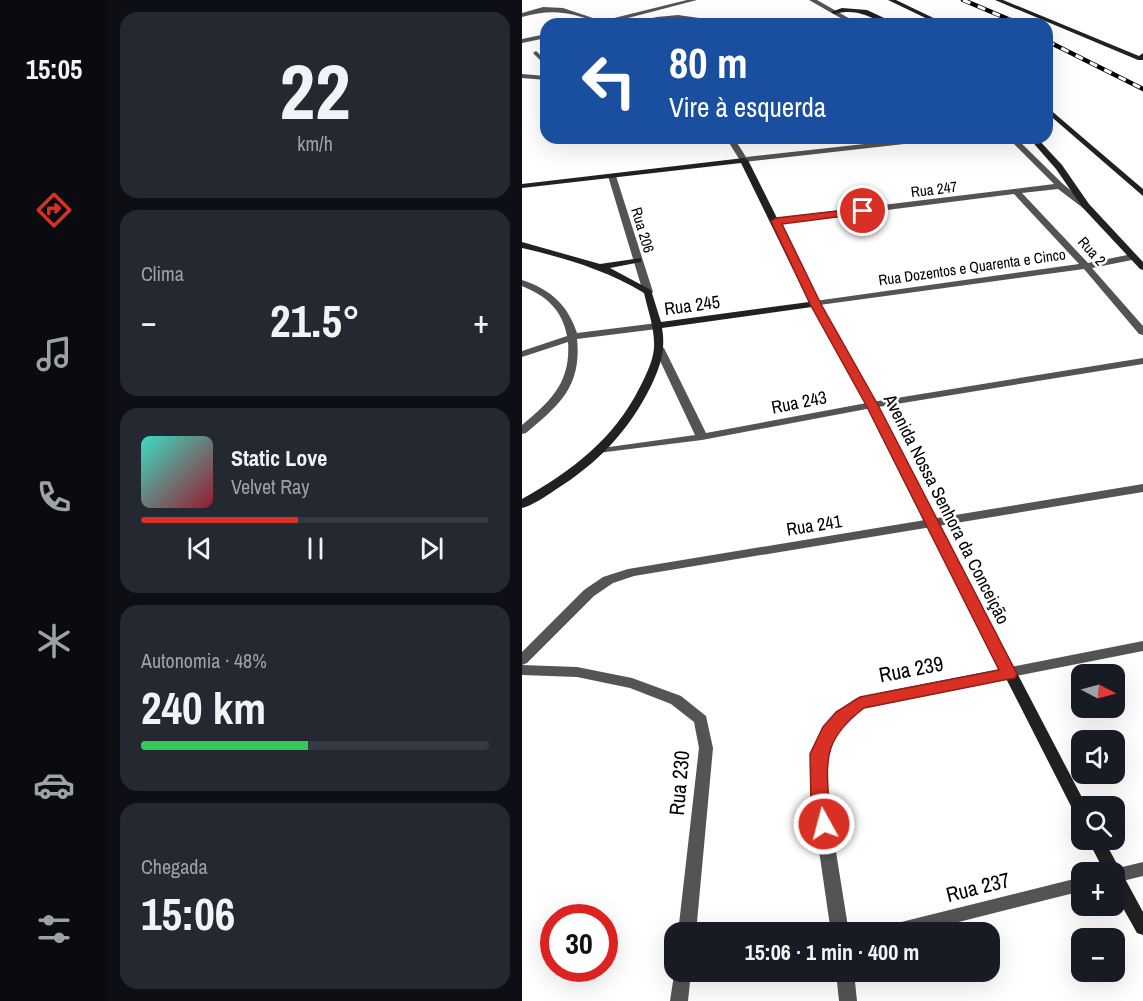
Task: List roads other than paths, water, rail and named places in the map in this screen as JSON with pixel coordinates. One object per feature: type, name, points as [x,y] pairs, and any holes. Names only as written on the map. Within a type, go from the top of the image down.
[{"type":"street","points":[[620,18],[694,0]]},
{"type":"street","points":[[812,0],[845,18]]},
{"type":"street","points":[[830,0],[862,18]]},
{"type":"street","points":[[852,0],[884,18]]},
{"type":"street","points":[[891,0],[930,18]]},
{"type":"street","points":[[998,0],[1043,18]]},
{"type":"street","points":[[834,12],[857,8],[881,18]]},
{"type":"street","points":[[522,15],[539,10],[565,9],[575,10],[590,18]]},
{"type":"street","points":[[633,15],[636,18]]},
{"type":"street","points":[[672,18],[687,16],[697,18]]},
{"type":"street","points":[[1053,22],[1141,57]]},
{"type":"street","points":[[522,41],[540,37]]},
{"type":"street","points":[[536,53],[540,57]]},
{"type":"street","points":[[522,76],[540,78]]},
{"type":"street","points":[[1053,114],[1143,193]]},
{"type":"street","points":[[734,144],[744,160]]},
{"type":"street","points":[[522,186],[887,144]]},
{"type":"street","points":[[1018,144],[1060,186],[1086,206]]},
{"type":"street","points":[[1038,144],[1059,167]]},
{"type":"street","points":[[1042,144],[1086,206],[1143,267]]},
{"type":"street","name":"Avenida Nossa Senhora da Conceição","points":[[744,160],[815,304],[872,405],[1074,796]]},
{"type":"street","name":"Rua 206","points":[[612,176],[648,292]]},
{"type":"street","name":"Rua 247","points":[[776,221],[1060,186]]},
{"type":"street","name":"Rua 2","points":[[1017,193],[1086,266],[1143,332]]},
{"type":"street","points":[[522,245],[602,267],[627,278],[648,292],[657,326],[659,348],[656,362],[638,405],[602,451],[556,486],[522,504]]},
{"type":"street","points":[[1132,257],[1143,253]]},
{"type":"street","name":"Rua Dozentos e Quarenta e Cinco","points":[[815,304],[1086,266],[1132,257]]},
{"type":"street","points":[[602,267],[638,260]]},
{"type":"street","points":[[522,283],[550,297],[565,313],[573,337],[572,366],[556,400],[522,431]]},
{"type":"street","name":"Rua 245","points":[[522,354],[573,337],[815,304]]},
{"type":"street","points":[[659,348],[702,436]]},
{"type":"street","name":"Rua 243","points":[[602,451],[1143,362]]},
{"type":"street","name":"Rua 241","points":[[522,660],[589,593],[608,580],[633,572],[1143,488]]},
{"type":"street","name":"Rua 239","points":[[838,922],[820,802],[819,754],[829,732],[842,716],[860,703],[1143,646]]},
{"type":"street","name":"Rua 230","points":[[522,670],[577,672],[632,683],[676,700],[701,720],[706,748],[688,922]]},
{"type":"street","points":[[1125,872],[1143,869]]},
{"type":"street","name":"Rua 237","points":[[929,922],[1071,887]]},
{"type":"street","points":[[1125,894],[1143,928]]},
{"type":"street","points":[[679,1001],[681,982]]},
{"type":"street","points":[[846,982],[848,1001]]},
{"type":"railway","points":[[963,0],[1006,18]]},
{"type":"railway","points":[[1053,44],[1143,89]]}]
